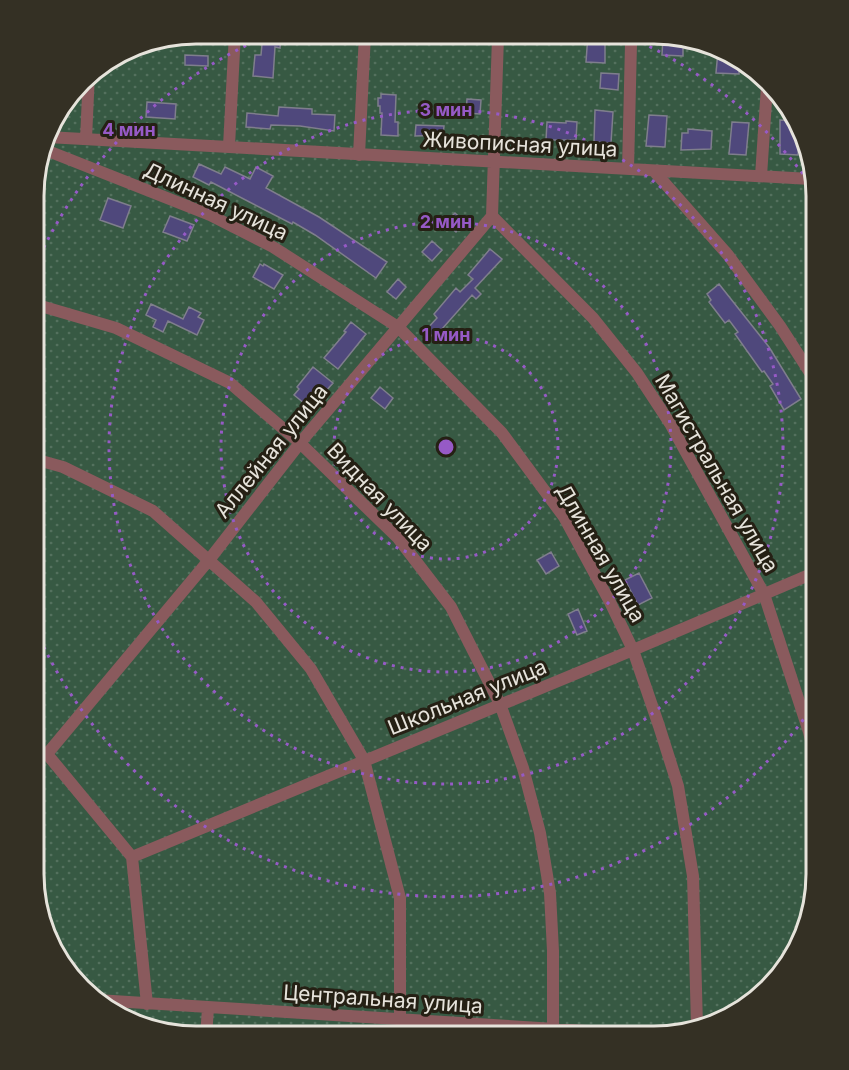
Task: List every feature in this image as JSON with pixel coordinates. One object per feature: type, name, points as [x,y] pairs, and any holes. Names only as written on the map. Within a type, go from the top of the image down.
[{"type":"street","points":[[229,146],[234,44]]},
{"type":"street","points":[[359,154],[364,44]]},
{"type":"street","points":[[492,216],[498,44]]},
{"type":"street","points":[[628,169],[631,44]]},
{"type":"street","points":[[86,139],[88,89]]},
{"type":"street","points":[[761,176],[766,94]]},
{"type":"street","name":"Живописная улица","points":[[55,137],[804,179]]},
{"type":"street","name":"Длинная улица","points":[[50,152],[210,215],[273,247],[398,327],[502,434],[557,508],[610,602],[633,650],[678,786],[693,876],[697,1020]]},
{"type":"street","points":[[654,171],[728,255],[780,326],[806,366]]},
{"type":"street","name":"Аллейная улица","points":[[46,754],[209,560],[300,443],[492,216]]},
{"type":"street","name":"Магистральная улица","points":[[492,216],[593,318],[637,373],[671,425],[764,594],[805,720]]},
{"type":"street","name":"Видная улица","points":[[44,307],[116,328],[230,383],[300,443],[405,546],[451,607],[500,704],[523,768],[540,833],[550,893],[554,1026]]},
{"type":"street","points":[[44,462],[63,467],[153,511],[256,602],[311,669],[364,760],[400,898],[401,1026]]},
{"type":"street","name":"Школьная улица","points":[[132,857],[805,576]]},
{"type":"street","points":[[46,754],[132,857],[147,1004]]},
{"type":"street","name":"Центральная улица","points":[[113,1001],[472,1026]]},
{"type":"street","points":[[207,1026],[208,1008]]},
{"type":"green space","points":[[176,45],[673,45],[711,55],[738,69],[768,95],[780,111],[794,138],[800,156],[806,196],[805,884],[803,904],[797,923],[780,959],[761,982],[729,1006],[693,1021],[663,1026],[186,1026],[156,1021],[120,1006],[88,982],[64,950],[49,914],[44,874],[45,176],[55,138],[64,120],[75,103],[95,81],[111,69],[138,55]]},
{"type":"building","points":[[262,44],[280,44],[280,48],[275,47],[273,78],[253,76],[255,55],[261,55]]},
{"type":"building","points":[[587,44],[605,44],[605,63],[586,62]]},
{"type":"building","points":[[663,44],[688,48],[683,48],[683,56],[662,55]]},
{"type":"building","points":[[185,55],[208,56],[208,66],[185,65]]},
{"type":"building","points":[[717,58],[739,70],[739,74],[716,73]]},
{"type":"building","points":[[601,73],[619,74],[618,90],[600,88]]},
{"type":"building","points":[[381,94],[396,95],[395,122],[398,122],[398,136],[381,135],[382,113],[378,106],[378,98],[381,98]]},
{"type":"building","points":[[467,99],[481,100],[480,114],[466,113]]},
{"type":"building","points":[[147,102],[176,104],[175,119],[146,117]]},
{"type":"building","points":[[279,107],[312,109],[312,114],[335,115],[334,131],[300,126],[271,125],[270,129],[246,127],[247,113],[278,116]]},
{"type":"building","points":[[595,110],[613,112],[611,143],[594,142]]},
{"type":"building","points":[[649,115],[667,116],[665,147],[646,146]]},
{"type":"building","points":[[780,120],[785,120],[794,138],[798,155],[780,154]]},
{"type":"building","points":[[566,121],[577,122],[576,140],[546,140],[547,122],[566,123]]},
{"type":"building","points":[[732,122],[749,123],[746,155],[729,154]]},
{"type":"building","points":[[416,125],[444,126],[443,135],[415,136]]},
{"type":"building","points":[[688,129],[712,131],[711,149],[681,150],[682,133],[688,133]]},
{"type":"building","points":[[199,164],[221,174],[225,167],[250,179],[256,167],[273,176],[266,188],[319,217],[387,262],[376,278],[293,222],[292,224],[211,182],[209,185],[193,177]]},
{"type":"building","points":[[108,198],[131,206],[123,228],[100,220]]},
{"type":"building","points":[[455,213],[465,222],[456,232],[445,223]]},
{"type":"building","points":[[170,216],[194,225],[187,241],[163,232]]},
{"type":"building","points":[[432,241],[442,250],[432,261],[422,252]]},
{"type":"building","points":[[490,249],[502,259],[475,288],[481,294],[476,299],[472,295],[442,329],[445,332],[437,341],[426,330],[437,318],[434,314],[456,288],[460,292],[473,279],[468,275]]},
{"type":"building","points":[[260,264],[283,275],[274,289],[253,277]]},
{"type":"building","points":[[398,279],[406,287],[396,299],[387,292]]},
{"type":"building","points":[[719,284],[769,347],[801,399],[784,410],[770,386],[773,384],[735,334],[738,332],[729,320],[725,323],[709,302],[711,300],[707,294]]},
{"type":"building","points":[[151,304],[183,319],[189,307],[201,313],[198,317],[204,320],[197,335],[168,321],[163,332],[153,327],[156,320],[146,315]]},
{"type":"building","points":[[351,322],[366,334],[338,369],[324,358],[346,332],[344,331]]},
{"type":"building","points":[[313,367],[333,383],[325,392],[328,394],[317,408],[314,406],[307,415],[300,409],[305,404],[294,395],[299,389],[297,387]]},
{"type":"building","points":[[380,387],[393,398],[385,409],[371,398]]},
{"type":"building","points":[[551,552],[559,566],[546,574],[537,560]]},
{"type":"building","points":[[639,573],[652,598],[638,605],[625,580]]},
{"type":"building","points":[[578,609],[587,631],[577,635],[568,614]]}]
